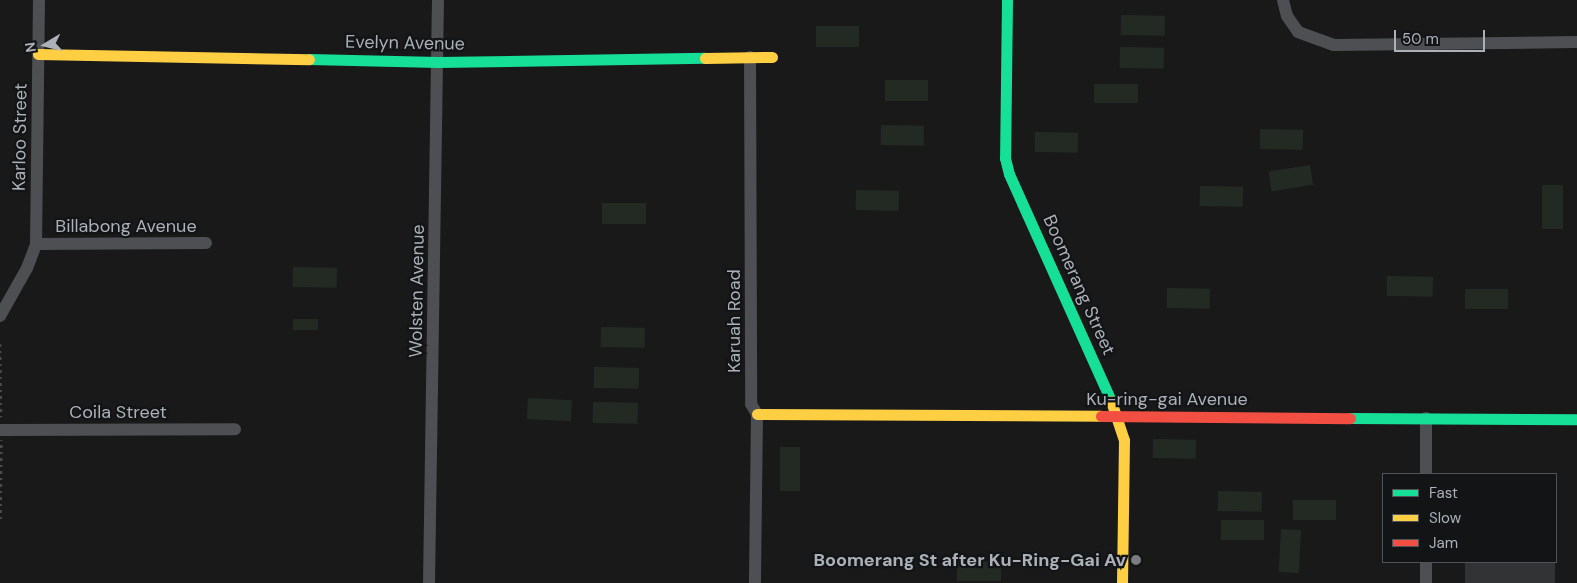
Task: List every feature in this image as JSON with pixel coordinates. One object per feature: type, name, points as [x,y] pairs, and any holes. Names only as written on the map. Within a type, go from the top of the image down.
[{"type":"street","name":"Karloo Street","points":[[36,244],[39,0]]},
{"type":"street","name":"Wolsten Avenue","points":[[429,583],[438,0]]},
{"type":"street","name":"Boomerang Street","points":[[1007,0],[1004,143],[1009,174],[1118,416],[1124,440],[1122,583]]},
{"type":"street","points":[[1283,0],[1287,16],[1298,32],[1334,45],[1577,42]]},
{"type":"street","name":"Evelyn Avenue","points":[[38,54],[438,62],[772,57]]},
{"type":"street","name":"Karuah Road","points":[[750,57],[751,404],[757,414],[755,583]]},
{"type":"street","name":"Billabong Avenue","points":[[0,316],[27,268],[36,244],[206,243]]},
{"type":"street","name":"Ku-ring-gai Avenue","points":[[757,414],[1577,419]]},
{"type":"street","points":[[1426,418],[1426,473]]},
{"type":"street","name":"Coila Street","points":[[0,430],[235,429]]},
{"type":"street","points":[[1426,563],[1426,583]]},
{"type":"shaded area","points":[[1121,15],[1165,16],[1165,36],[1121,35]]},
{"type":"shaded area","points":[[816,26],[859,26],[859,47],[816,47]]},
{"type":"shaded area","points":[[1120,47],[1164,48],[1164,69],[1120,68]]},
{"type":"shaded area","points":[[885,80],[928,80],[928,101],[885,101]]},
{"type":"shaded area","points":[[1094,84],[1138,84],[1138,103],[1094,103]]},
{"type":"shaded area","points":[[881,125],[924,126],[924,146],[881,145]]},
{"type":"shaded area","points":[[1260,129],[1303,130],[1303,150],[1260,149]]},
{"type":"shaded area","points":[[1035,132],[1078,133],[1078,153],[1035,152]]},
{"type":"shaded area","points":[[1310,165],[1313,185],[1272,191],[1269,172]]},
{"type":"shaded area","points":[[1542,185],[1563,185],[1563,229],[1542,229]]},
{"type":"shaded area","points":[[1200,186],[1243,187],[1243,207],[1200,206]]},
{"type":"shaded area","points":[[856,190],[899,191],[899,211],[856,210]]},
{"type":"shaded area","points":[[602,203],[646,203],[646,224],[602,224]]},
{"type":"shaded area","points":[[293,267],[337,268],[337,288],[293,287]]},
{"type":"shaded area","points":[[1387,276],[1433,277],[1433,297],[1387,296]]},
{"type":"shaded area","points":[[1167,288],[1210,289],[1210,309],[1167,308]]},
{"type":"shaded area","points":[[1465,289],[1508,289],[1508,309],[1465,309]]},
{"type":"shaded area","points":[[293,319],[318,319],[318,330],[293,330]]},
{"type":"shaded area","points":[[601,327],[645,328],[645,348],[601,347]]},
{"type":"shaded area","points":[[594,367],[639,368],[639,389],[594,388]]},
{"type":"shaded area","points":[[528,398],[572,400],[571,421],[527,419]]},
{"type":"shaded area","points":[[593,402],[638,403],[638,424],[593,423]]},
{"type":"shaded area","points":[[1153,439],[1196,440],[1196,459],[1153,458]]},
{"type":"shaded area","points":[[780,447],[800,447],[800,491],[780,491]]},
{"type":"shaded area","points":[[1218,491],[1262,492],[1262,512],[1218,511]]},
{"type":"shaded area","points":[[1293,500],[1336,500],[1336,520],[1293,520]]},
{"type":"shaded area","points":[[1221,520],[1264,520],[1264,540],[1221,540]]},
{"type":"shaded area","points":[[1281,529],[1301,530],[1299,573],[1279,572]]},
{"type":"shaded area","points":[[957,561],[1001,561],[1001,581],[957,581]]},
{"type":"building","points":[[1465,563],[1555,563],[1555,583],[1465,583]]},
{"type":"traffic: fast","points":[[1007,0],[1005,158],[1009,174],[1111,401]]},
{"type":"traffic: fast","points":[[309,59],[438,62],[705,58]]},
{"type":"traffic: fast","points":[[1350,418],[1577,419]]},
{"type":"traffic: slow","points":[[38,54],[309,59]]},
{"type":"traffic: slow","points":[[705,58],[772,57]]},
{"type":"traffic: slow","points":[[1111,401],[1124,440],[1122,583]]},
{"type":"traffic: slow","points":[[757,414],[1101,416]]},
{"type":"traffic: jam","points":[[1101,416],[1350,418]]},
{"type":"place","name":"Boomerang St after Ku-Ring-Gai Av","points":[[1136,560]]}]
